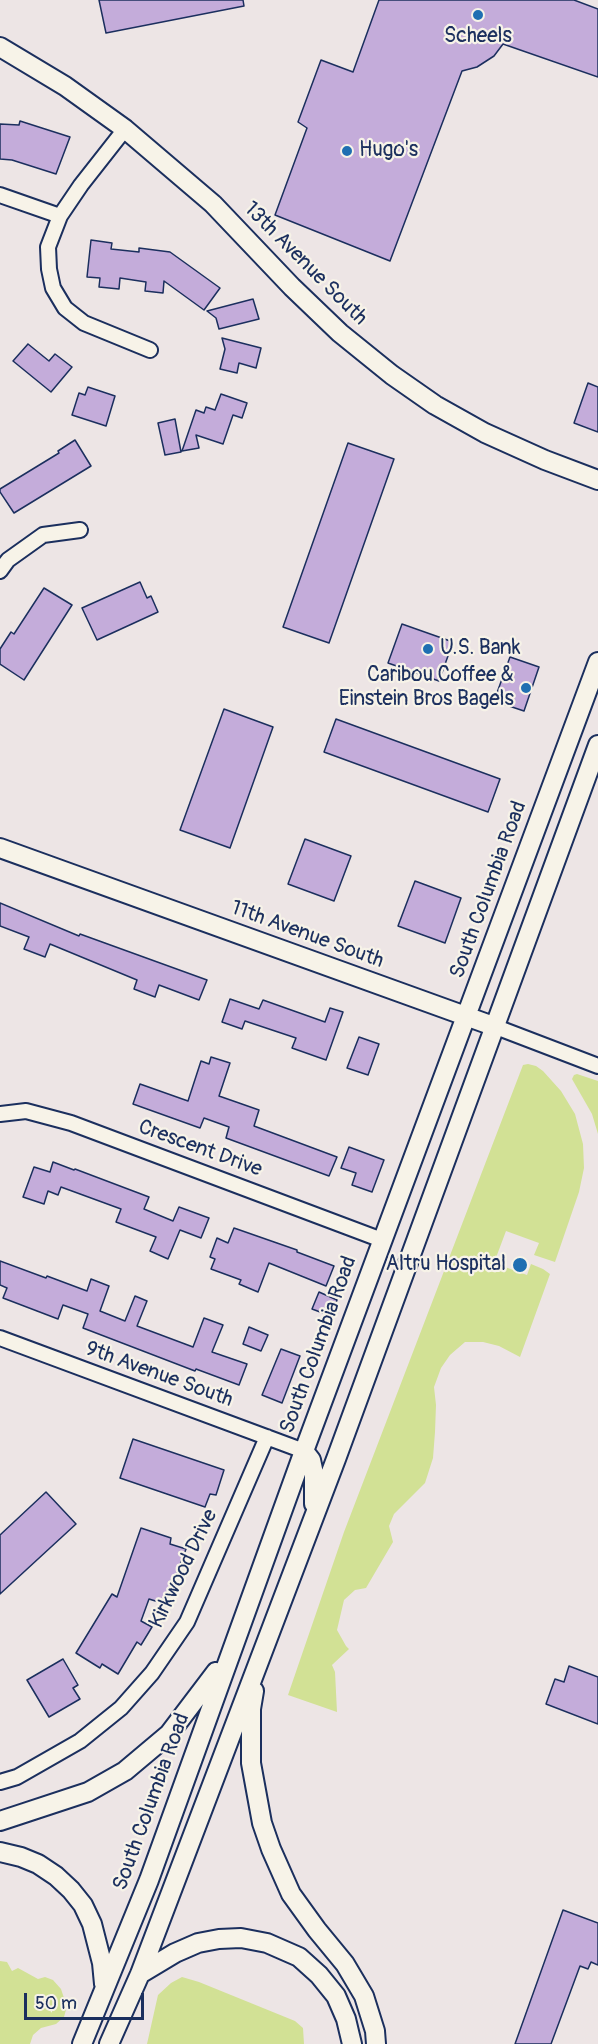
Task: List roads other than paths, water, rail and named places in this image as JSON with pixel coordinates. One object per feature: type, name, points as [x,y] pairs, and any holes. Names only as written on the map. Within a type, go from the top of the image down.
[{"type":"main road","name":"13th Avenue South","points":[[0,47],[65,86],[125,129],[213,204],[292,287],[340,333],[392,375],[435,405],[485,432],[545,460],[598,480]]},
{"type":"main road","name":"South Columbia Road","points":[[82,2044],[149,1880],[304,1451],[598,662]]},
{"type":"main road","points":[[109,2044],[140,1974],[310,1526],[496,1027],[598,745]]},
{"type":"main road","name":"11th Avenue South","points":[[0,848],[496,1027]]},
{"type":"main road","points":[[304,1451],[311,1460],[314,1474],[315,1498],[310,1526]]},
{"type":"main road","points":[[0,1821],[88,1792],[125,1771],[169,1734],[231,1651]]},
{"type":"main road","points":[[259,1660],[251,1709],[250,1752],[262,1823],[271,1850],[291,1894],[316,1930],[345,1964],[364,1996],[375,2031],[376,2044]]},
{"type":"main road","points":[[0,1852],[21,1857],[47,1870],[71,1890],[83,1905],[92,1924],[102,1963],[104,1990]]},
{"type":"main road","points":[[140,1974],[175,1953],[198,1943],[241,1938],[267,1943],[299,1957],[319,1975],[336,1996],[346,2019],[352,2044]]},
{"type":"street","points":[[125,129],[60,216],[48,247],[49,269],[53,288],[65,308],[84,323],[150,350]]},
{"type":"street","points":[[0,195],[60,216]]},
{"type":"street","points":[[0,571],[8,560],[44,534],[80,530]]},
{"type":"street","name":"11th Avenue South","points":[[496,1027],[598,1066]]},
{"type":"street","name":"Crescent Drive","points":[[0,1114],[26,1111],[71,1124],[382,1240]]},
{"type":"street","name":"9th Avenue South","points":[[0,1338],[304,1451]]},
{"type":"street","name":"Kirkwood Drive","points":[[0,1782],[18,1777],[80,1741],[121,1708],[152,1673],[187,1622],[267,1437]]},
{"type":"place","name":"Scheels","points":[[478,15]]},
{"type":"place","name":"Hugo's","points":[[347,151]]},
{"type":"place","name":"U.S. Bank","points":[[428,649]]},
{"type":"place","name":"Caribou Coffee & Einstein Bros Bagels","points":[[526,688]]},
{"type":"place","name":"Altru Hospital","points":[[520,1265]]}]
